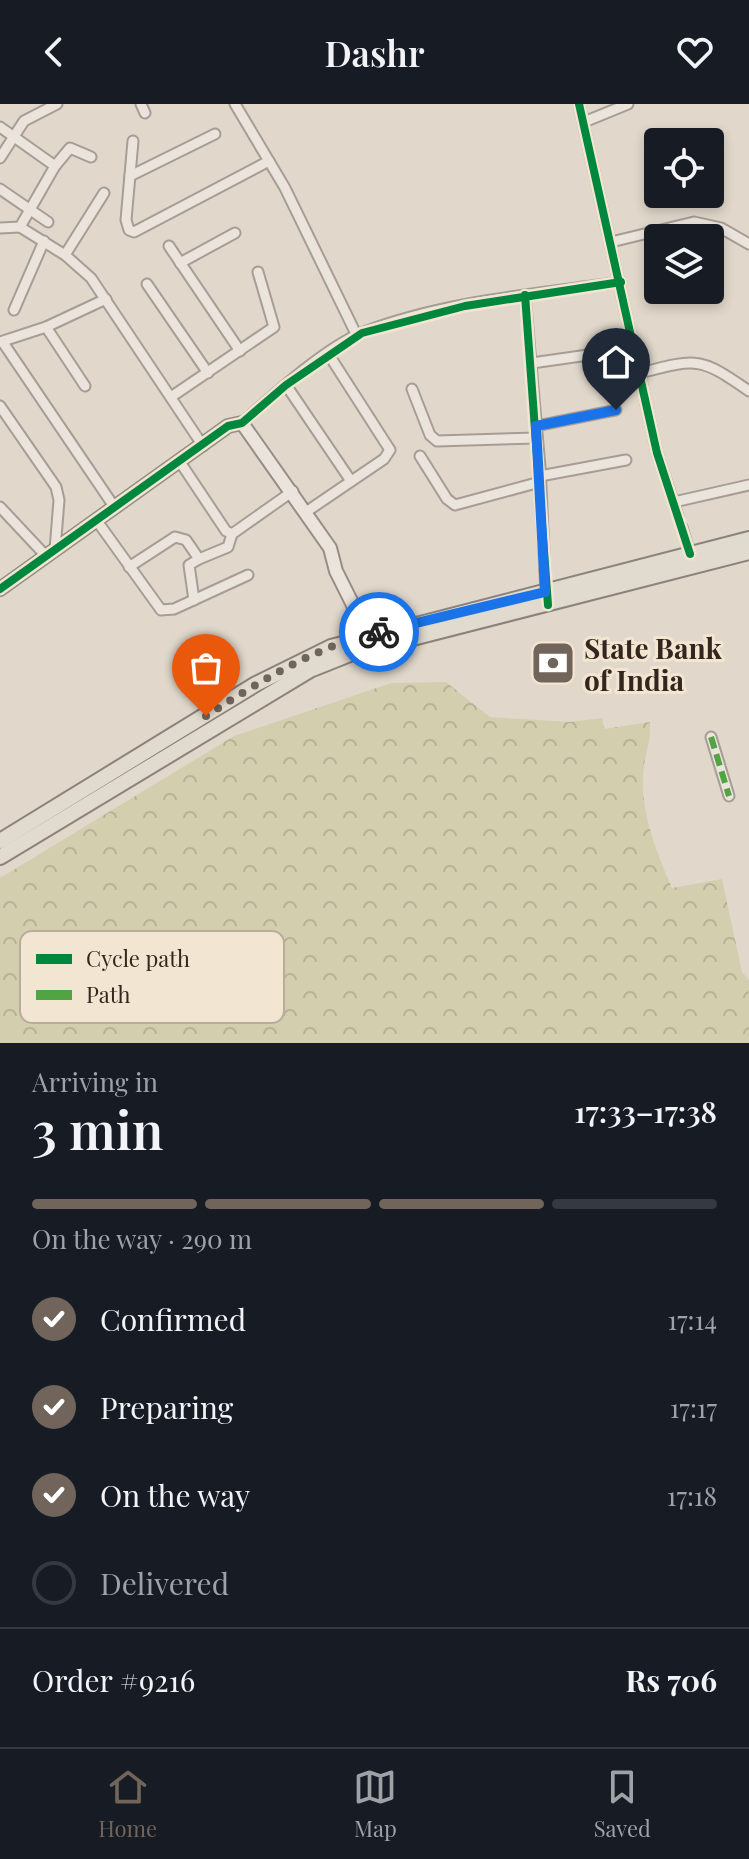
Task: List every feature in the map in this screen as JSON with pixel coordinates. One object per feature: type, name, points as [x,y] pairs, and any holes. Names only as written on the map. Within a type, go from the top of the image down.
[{"type":"main road","points":[[0,857],[310,670],[350,654],[749,539]]},
{"type":"main road","points":[[0,841],[256,684],[331,647],[368,635],[749,552]]},
{"type":"street","points":[[0,158],[31,115],[57,104]]},
{"type":"street","points":[[235,104],[269,161],[357,336]]},
{"type":"street","points":[[579,104],[657,453],[678,516]]},
{"type":"street","points":[[584,122],[628,104]]},
{"type":"street","points":[[0,127],[55,166]]},
{"type":"street","points":[[130,176],[215,134]]},
{"type":"street","points":[[133,141],[126,220],[129,230],[134,232],[269,161]]},
{"type":"street","points":[[20,227],[55,166],[70,148],[91,157]]},
{"type":"street","points":[[0,189],[48,222]]},
{"type":"street","points":[[65,255],[104,193]]},
{"type":"street","points":[[611,242],[694,222],[721,228],[749,244]]},
{"type":"street","points":[[0,228],[20,227],[65,255],[91,278],[203,446]]},
{"type":"street","points":[[180,263],[235,233]]},
{"type":"street","points":[[14,310],[44,241]]},
{"type":"street","points":[[169,246],[240,351]]},
{"type":"street","points":[[171,397],[274,327],[258,272]]},
{"type":"street","points":[[0,589],[228,426],[242,423],[286,385],[357,336],[465,306],[621,282]]},
{"type":"street","points":[[147,284],[208,373]]},
{"type":"street","points":[[525,295],[546,598]]},
{"type":"street","points":[[106,299],[46,327],[2,343],[115,508]]},
{"type":"street","points":[[46,327],[85,386]]},
{"type":"street","points":[[532,363],[609,352]]},
{"type":"street","points":[[306,512],[384,459],[390,450],[329,355]]},
{"type":"street","points":[[640,373],[690,360],[713,367],[749,391]]},
{"type":"street","points":[[286,385],[351,481]]},
{"type":"street","points":[[412,389],[430,435],[437,441],[537,438]]},
{"type":"street","points":[[0,406],[56,487],[59,500],[50,553]]},
{"type":"street","points":[[536,426],[616,410]]},
{"type":"street","points":[[242,423],[293,491],[330,548],[336,571],[368,635]]},
{"type":"street","points":[[420,456],[447,499],[455,505],[540,479],[626,460]]},
{"type":"street","points":[[180,462],[226,531],[232,534]]},
{"type":"street","points":[[674,502],[749,485]]},
{"type":"street","points":[[194,600],[189,565],[228,547],[232,534],[293,491]]},
{"type":"street","points":[[0,507],[50,553]]},
{"type":"street","points":[[97,521],[161,610],[194,600],[248,575]]},
{"type":"street","points":[[682,527],[690,554]]},
{"type":"street","points":[[129,567],[179,536],[199,559]]},
{"type":"street","points":[[711,737],[729,796]]},
{"type":"green space","points":[[446,682],[490,717],[570,722],[602,718],[604,729],[650,722],[643,781],[646,813],[655,844],[672,888],[722,879],[742,972],[749,980],[749,1043],[0,1043],[0,878],[234,736],[391,683]]},
{"type":"marked path","points":[[711,737],[729,796]]},
{"type":"cycle path","points":[[579,104],[657,453],[690,554]]},
{"type":"cycle path","points":[[0,589],[228,426],[242,423],[286,385],[362,333],[465,306],[621,282]]},
{"type":"cycle path","points":[[525,295],[548,605]]},
{"type":"way so far","points":[[206,716],[256,684],[299,662],[331,647],[379,632]]},
{"type":"place","name":"State Bank of India","points":[[553,663]]},
{"type":"route","points":[[379,632],[456,616],[545,592],[536,426],[616,410]]}]
